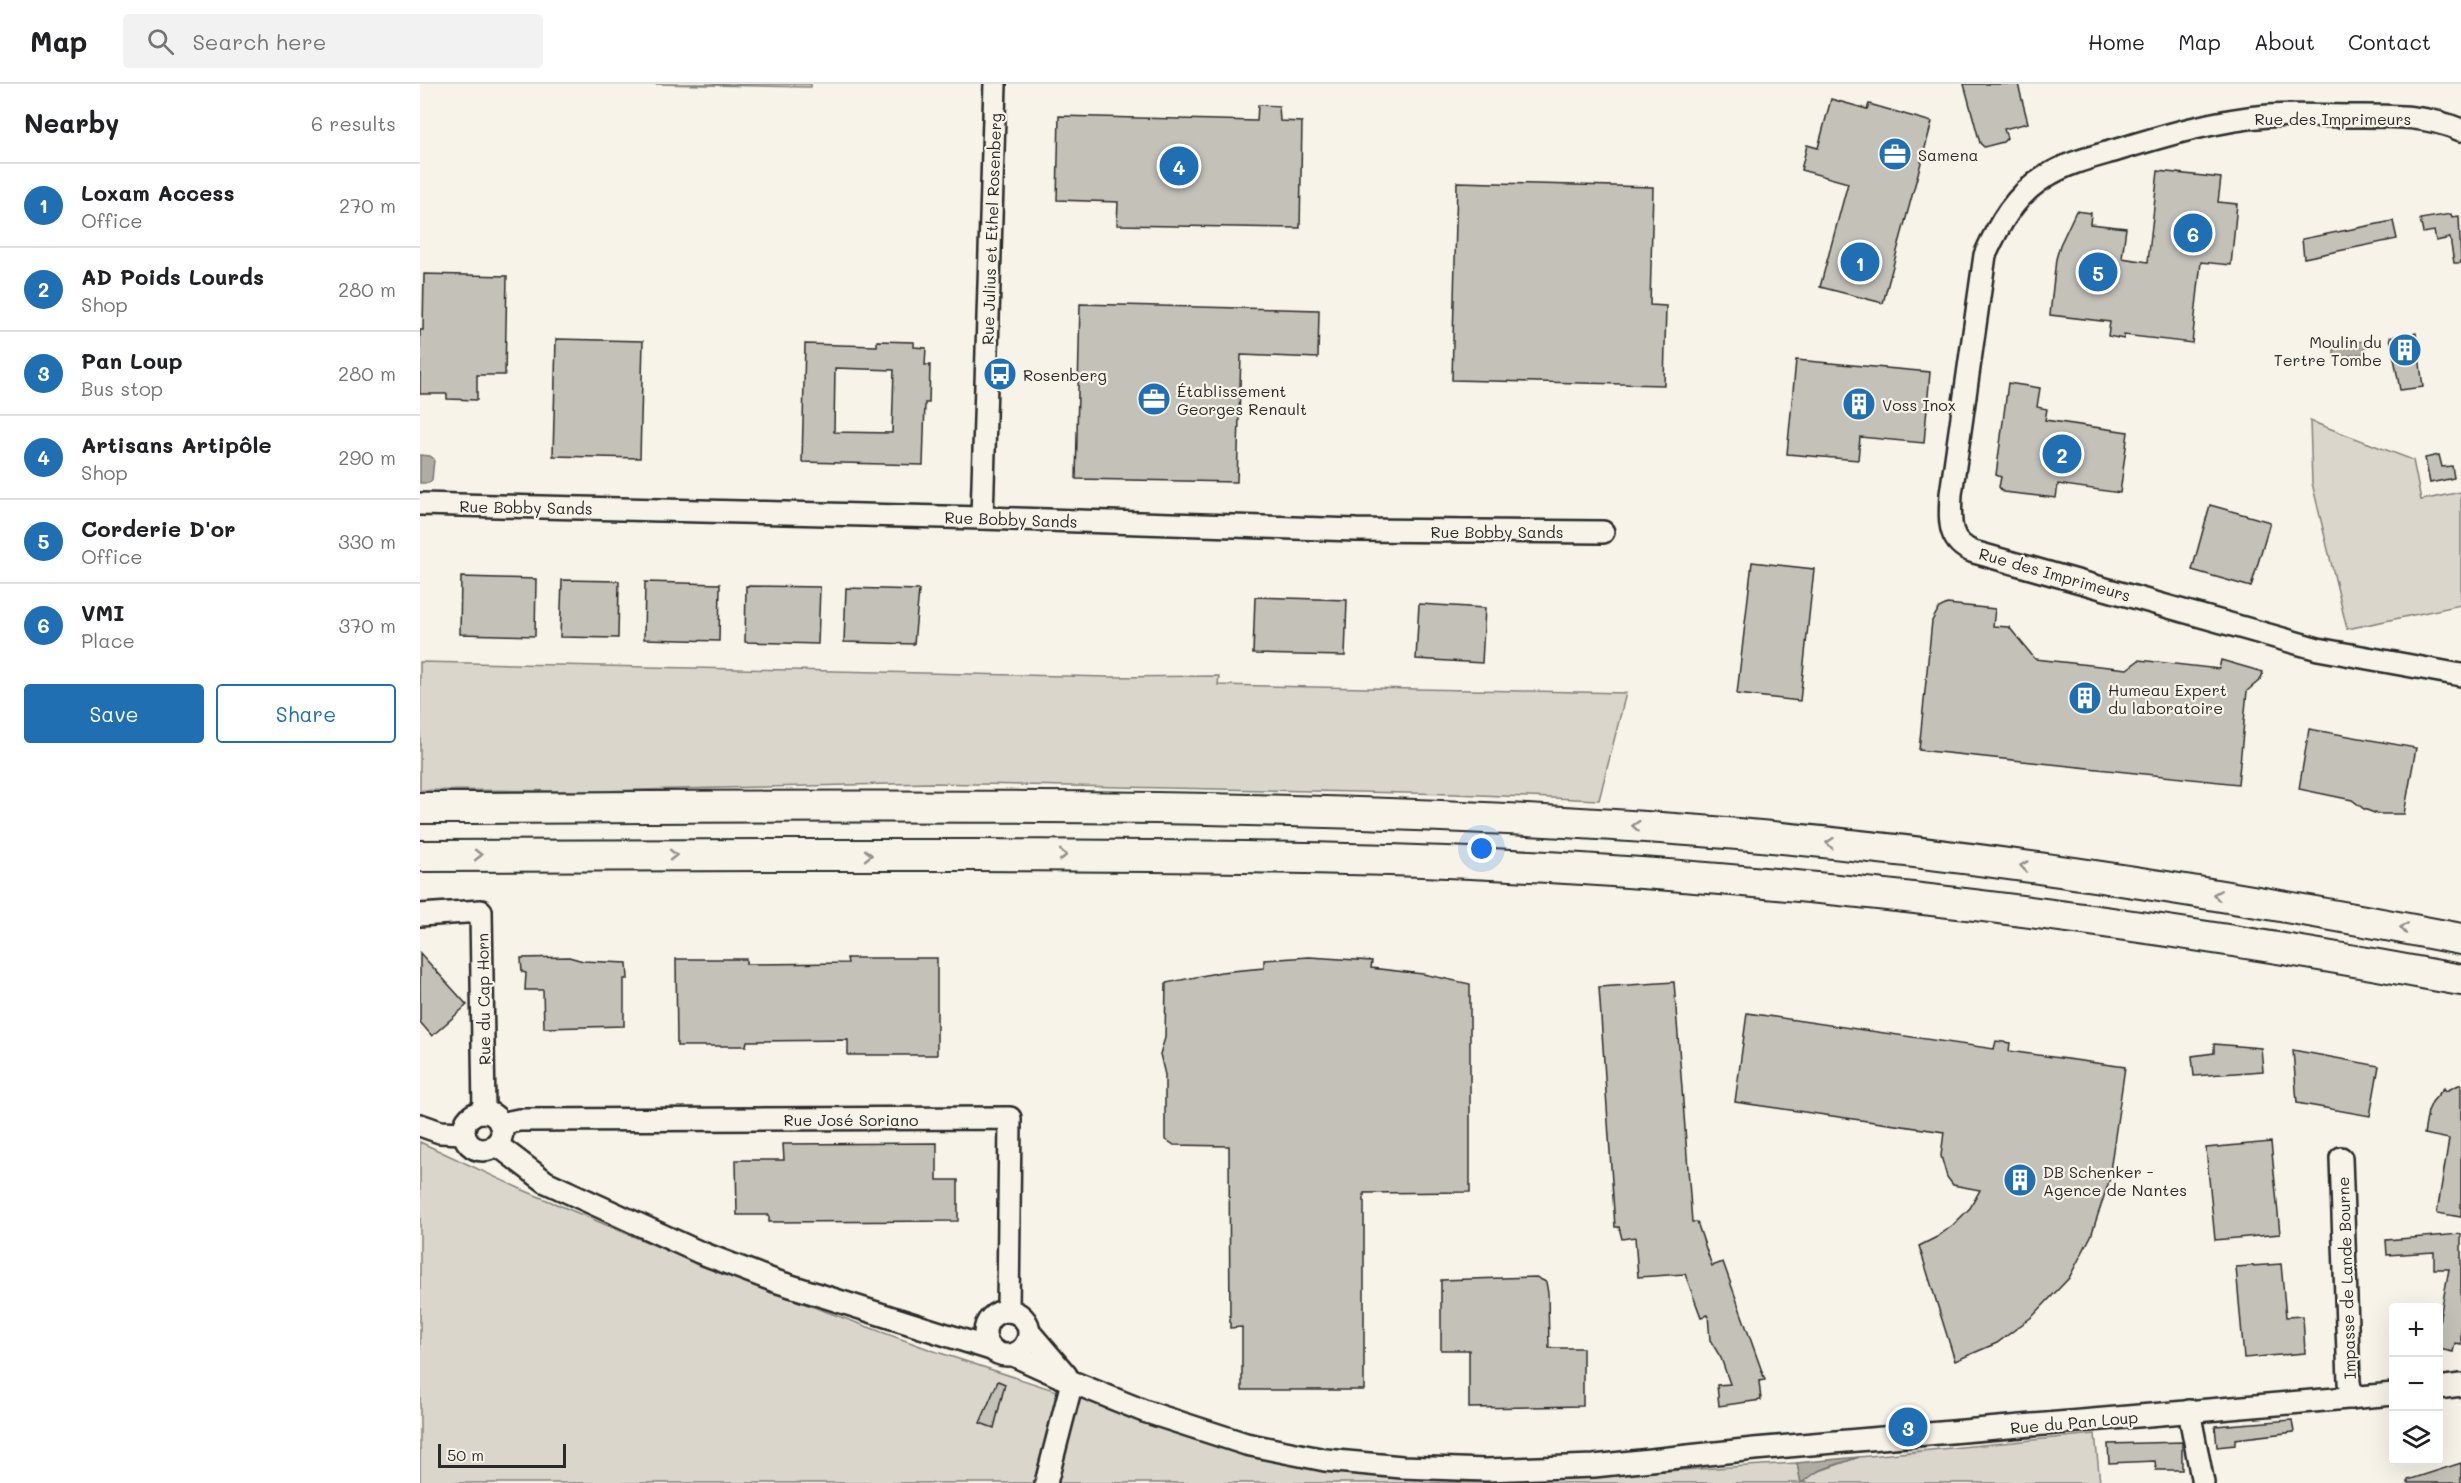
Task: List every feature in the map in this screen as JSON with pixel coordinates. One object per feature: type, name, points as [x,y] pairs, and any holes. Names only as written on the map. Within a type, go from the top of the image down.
[{"type":"highway","points":[[420,808],[1134,808],[1387,814],[1617,825],[1779,837],[1972,859],[2275,904],[2461,939]]},
{"type":"highway","points":[[420,856],[1196,856],[1435,862],[1604,871],[1866,893],[2066,916],[2294,950],[2461,980]]},
{"type":"street","name":"Rue Julius et Ethel Rosenberg","points":[[982,518],[995,84]]},
{"type":"street","name":"Rue des Imprimeurs","points":[[2461,130],[2445,123],[2410,116],[2268,116],[2221,122],[2163,136],[2082,160],[2045,177],[2019,198],[1999,225],[1985,255],[1952,486],[1950,520],[1954,536],[1962,548],[1974,552],[2318,649],[2461,675]]},
{"type":"street","name":"Rue Bobby Sands","points":[[420,504],[1356,530],[1603,532]]},
{"type":"street","name":"Rue du Cap Horn","points":[[420,915],[481,911],[494,1127]]},
{"type":"street","points":[[494,1127],[492,1148],[480,1150],[469,1144],[464,1133],[467,1120],[478,1113],[494,1127],[546,1182],[699,1252],[775,1281],[911,1325],[991,1349],[999,1354],[1013,1355],[1025,1347],[1030,1333],[1029,1324],[1024,1318],[1008,1311],[997,1314],[988,1322],[969,1328],[944,1329],[911,1325]]},
{"type":"street","name":"Rue José Soriano","points":[[494,1127],[519,1120],[1010,1118],[1008,1311]]},
{"type":"street","points":[[420,1125],[440,1132],[464,1133]]},
{"type":"street","name":"Impasse de Lande Bourne","points":[[2341,1158],[2349,1382],[2352,1398]]},
{"type":"street","points":[[988,1322],[984,1336],[991,1349]]},
{"type":"street","points":[[1030,1333],[1072,1382],[1046,1483]]},
{"type":"street","name":"Rue du Pan Loup","points":[[1013,1355],[1144,1411],[1246,1444],[1325,1460],[1402,1467],[1486,1470],[1594,1466],[1754,1449],[2389,1394]]},
{"type":"street","points":[[2443,1387],[2461,1385]]},
{"type":"street","points":[[2189,1412],[2204,1483]]},
{"type":"shaded area","points":[[655,84],[811,84],[811,87]]},
{"type":"shaded area","points":[[2364,341],[2366,353],[2334,358],[2334,345]]},
{"type":"shaded area","points":[[2310,421],[2413,460],[2421,500],[2461,492],[2461,605],[2347,629],[2312,483]]},
{"type":"shaded area","points":[[420,455],[434,459],[432,480],[428,483],[420,483]]},
{"type":"shaded area","points":[[420,662],[1108,677],[1219,676],[1218,685],[1626,693],[1599,800],[1455,794],[931,783],[597,791],[420,790]]},
{"type":"shaded area","points":[[420,1142],[523,1190],[723,1274],[934,1351],[1155,1423],[1356,1470],[1521,1480],[1797,1463],[1801,1483],[420,1483]]},
{"type":"shaded area","points":[[2095,1434],[2100,1483],[1803,1483],[1814,1473],[1859,1457]]},
{"type":"shaded area","points":[[1859,1457],[1820,1470],[1801,1483],[1797,1463]]},
{"type":"building","points":[[1964,84],[2018,84],[2028,123],[2004,129],[2007,138],[2003,142],[1984,147],[1980,143]]},
{"type":"building","points":[[1831,99],[1867,109],[1869,104],[1932,122],[1883,303],[1820,287],[1848,183],[1801,170],[1807,145],[1818,148]]},
{"type":"building","points":[[1258,105],[1279,106],[1280,121],[1302,122],[1300,228],[1117,225],[1118,202],[1057,200],[1059,116],[1257,121]]},
{"type":"building","points":[[2158,171],[2221,178],[2218,202],[2237,204],[2231,265],[2201,262],[2192,343],[2124,335],[2124,339],[2108,336],[2110,322],[2050,315],[2056,259],[2076,211],[2091,213],[2090,224],[2126,228],[2122,258],[2148,262]]},
{"type":"building","points":[[1457,182],[1653,187],[1650,305],[1666,306],[1664,385],[1452,380]]},
{"type":"building","points":[[2451,214],[2452,217],[2459,216],[2461,263],[2454,263],[2450,238],[2436,241],[2434,231],[2423,233],[2420,219]]},
{"type":"building","points":[[2393,221],[2397,239],[2304,258],[2302,239]]},
{"type":"building","points":[[424,274],[507,276],[505,375],[477,375],[477,400],[447,399],[447,394],[420,394],[420,330],[423,330]]},
{"type":"building","points":[[1080,304],[1319,310],[1318,358],[1241,355],[1237,482],[1076,479]]},
{"type":"building","name":"Moulin du Tertre Tombe","points":[[2416,333],[2423,387],[2400,390],[2390,337]]},
{"type":"building","points":[[556,339],[643,341],[640,458],[553,456]]},
{"type":"building","points":[[877,341],[914,342],[914,347],[926,348],[925,365],[930,365],[929,403],[925,403],[923,465],[802,462],[805,344],[877,346]],"holes":[[[835,368],[894,370],[892,433],[834,432]]]},
{"type":"building","name":"Voss Inox","points":[[1796,360],[1930,372],[1924,443],[1860,437],[1858,460],[1787,454]]},
{"type":"building","points":[[2008,383],[2040,388],[2037,407],[2047,409],[2045,420],[2128,432],[2120,493],[2058,484],[2056,498],[2003,492],[1999,487],[2001,477],[1996,475]]},
{"type":"building","points":[[2439,455],[2442,467],[2452,466],[2454,478],[2430,483],[2425,458]]},
{"type":"building","points":[[2210,505],[2270,522],[2251,587],[2192,570]]},
{"type":"building","points":[[1752,562],[1814,569],[1800,701],[1737,694]]},
{"type":"building","points":[[461,577],[536,579],[535,636],[460,634]]},
{"type":"building","points":[[562,580],[619,581],[618,638],[560,637]]},
{"type":"building","points":[[645,582],[720,584],[719,641],[644,639]]},
{"type":"building","points":[[746,586],[820,587],[818,644],[745,642]]},
{"type":"building","points":[[846,588],[919,590],[914,644],[844,642]]},
{"type":"building","points":[[1255,597],[1347,600],[1345,656],[1253,654]]},
{"type":"building","points":[[1419,604],[1485,608],[1482,663],[1416,659]]},
{"type":"building","name":"Humeau Expert du laboratoire","points":[[1947,604],[1995,609],[1993,626],[2009,627],[2035,659],[2127,669],[2139,660],[2219,669],[2221,660],[2263,672],[2261,679],[2247,691],[2238,784],[1919,750],[1932,621],[1939,608]]},
{"type":"building","points":[[2309,729],[2416,748],[2404,814],[2377,814],[2364,809],[2352,800],[2299,789]]},
{"type":"building","points":[[420,953],[467,1005],[432,1036],[420,1022]]},
{"type":"building","points":[[569,957],[583,961],[627,963],[628,979],[624,979],[624,1026],[544,1028],[543,990],[525,990],[526,973],[522,972],[521,958]]},
{"type":"building","points":[[1309,957],[1372,961],[1371,968],[1423,974],[1470,984],[1470,1192],[1364,1193],[1364,1390],[1242,1390],[1242,1327],[1230,1328],[1229,1146],[1174,1145],[1165,1139],[1165,1075],[1160,1054],[1165,1038],[1166,983],[1221,972],[1264,968],[1264,960]]},
{"type":"building","points":[[847,958],[937,958],[937,1055],[848,1055],[848,1040],[747,1041],[746,1046],[677,1046],[676,959],[746,959],[746,964],[848,963]]},
{"type":"building","points":[[1674,982],[1692,1222],[1697,1222],[1712,1266],[1723,1262],[1765,1380],[1759,1381],[1761,1400],[1719,1406],[1717,1385],[1730,1384],[1721,1358],[1710,1340],[1708,1315],[1701,1317],[1685,1274],[1638,1277],[1635,1237],[1622,1239],[1619,1227],[1615,1227],[1599,987]]},
{"type":"building","name":"DB Schenker - Agence de Nantes","points":[[1747,1013],[1994,1049],[1996,1041],[2010,1043],[2009,1051],[2125,1067],[2110,1171],[2112,1172],[2091,1236],[2069,1278],[2033,1316],[1997,1343],[1955,1361],[1919,1246],[1937,1237],[1953,1225],[1970,1208],[1980,1190],[1953,1185],[1947,1177],[1941,1156],[1944,1132],[1735,1102]]},
{"type":"building","points":[[2214,1044],[2261,1048],[2263,1071],[2194,1076],[2192,1056],[2214,1053]]},
{"type":"building","points":[[2293,1050],[2379,1066],[2370,1116],[2297,1103]]},
{"type":"building","points":[[2461,1084],[2461,1217],[2437,1213],[2449,1139],[2424,1134],[2432,1102],[2444,1088],[2446,1091]]},
{"type":"building","points":[[2271,1142],[2280,1234],[2215,1240],[2206,1148]]},
{"type":"building","points":[[937,1143],[937,1180],[958,1180],[958,1221],[769,1222],[769,1215],[737,1215],[736,1160],[784,1160],[783,1144]]},
{"type":"building","points":[[2461,1234],[2461,1344],[2455,1343],[2453,1352],[2443,1350],[2443,1303],[2449,1269],[2434,1269],[2434,1252],[2387,1255],[2386,1240]]},
{"type":"building","points":[[2281,1264],[2286,1317],[2303,1316],[2305,1353],[2244,1358],[2236,1267]]},
{"type":"building","points":[[1536,1277],[1546,1282],[1549,1348],[1583,1348],[1583,1406],[1469,1408],[1469,1350],[1441,1350],[1441,1280]]},
{"type":"building","points":[[998,1381],[1005,1384],[994,1428],[980,1423]]},
{"type":"building","points":[[2292,1420],[2294,1432],[2235,1439],[2235,1445],[2217,1447],[2215,1426]]},
{"type":"building","points":[[2182,1442],[2182,1470],[2156,1470],[2155,1461],[2109,1463],[2108,1444]]},
{"type":"building","points":[[2461,1463],[2461,1483],[2408,1483],[2408,1480]]},
{"type":"place","name":"Samena","points":[[1895,154]]},
{"type":"place","name":"Artisans Artipôle","points":[[1179,166]]},
{"type":"place","name":"VMI","points":[[2193,233]]},
{"type":"place","name":"Loxam Access","points":[[1860,262]]},
{"type":"place","name":"Corderie D'or","points":[[2098,272]]},
{"type":"place","name":"Moulin du Tertre Tombe","points":[[2405,350]]},
{"type":"place","name":"Rosenberg","points":[[1000,374]]},
{"type":"place","name":"Établissement Georges Renault","points":[[1154,399]]},
{"type":"place","name":"Voss Inox","points":[[1859,404]]},
{"type":"place","name":"AD Poids Lourds","points":[[2062,454]]},
{"type":"place","name":"Humeau Expert du laboratoire","points":[[2085,698]]},
{"type":"place","name":"DB Schenker - Agence de Nantes","points":[[2020,1180]]},
{"type":"place","name":"Pan Loup","points":[[1908,1427]]}]
